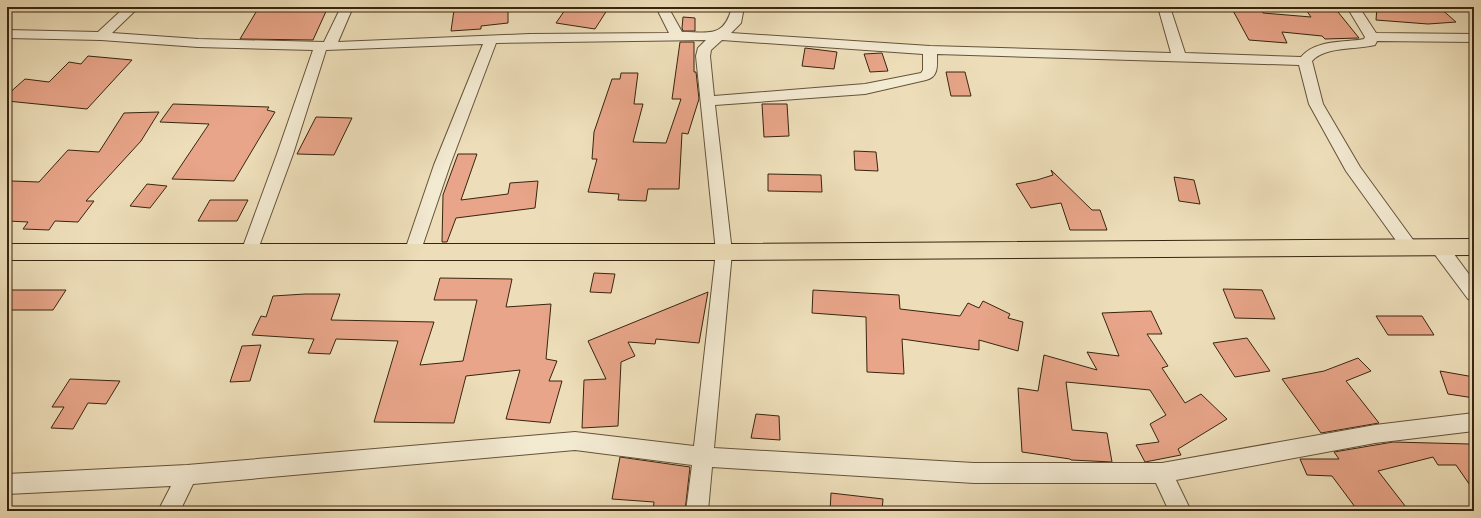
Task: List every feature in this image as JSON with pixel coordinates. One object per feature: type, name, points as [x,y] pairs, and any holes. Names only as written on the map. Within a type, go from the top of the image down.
[{"type":"main road","points":[[7,252],[724,252],[1474,247]]},
{"type":"street","points":[[101,36],[133,7]]},
{"type":"street","points":[[249,252],[325,46],[347,7]]},
{"type":"street","points":[[662,7],[677,35]]},
{"type":"street","points":[[697,511],[724,252],[703,56],[705,48],[734,23],[738,7]]},
{"type":"street","points":[[1164,7],[1179,57]]},
{"type":"street","points":[[1353,7],[1372,37]]},
{"type":"street","points":[[7,34],[101,36],[198,43],[325,46],[677,35],[718,36],[930,50],[1305,61],[1314,52],[1334,47],[1363,44],[1370,42],[1372,37]]},
{"type":"street","points":[[1372,37],[1474,38]]},
{"type":"street","points":[[412,253],[442,165],[491,40]]},
{"type":"street","points":[[707,101],[865,89],[926,76],[930,71],[930,50]]},
{"type":"street","points":[[1305,61],[1316,104],[1354,171],[1410,248]]},
{"type":"street","points":[[1439,247],[1474,294]]},
{"type":"street","points":[[7,484],[186,475],[575,441],[703,457],[974,473],[1162,473],[1374,434],[1474,422]]},
{"type":"street","points":[[1162,473],[1180,511]]},
{"type":"street","points":[[169,511],[186,475]]},
{"type":"building","points":[[259,7],[291,7],[290,9],[328,7],[313,40],[240,39]]},
{"type":"building","points":[[472,7],[508,7],[508,23],[481,26],[481,29],[451,31],[454,10],[472,9]]},
{"type":"building","points":[[567,7],[609,7],[595,29],[556,23]]},
{"type":"building","points":[[1231,7],[1260,7],[1263,13],[1311,17],[1304,7],[1334,7],[1359,38],[1325,39],[1322,36],[1282,32],[1287,43],[1249,40]]},
{"type":"building","points":[[1377,7],[1439,7],[1456,22],[1428,24],[1376,20]]},
{"type":"building","points":[[683,17],[695,18],[695,31],[683,31]]},
{"type":"building","points":[[680,42],[694,42],[694,72],[696,72],[699,99],[688,134],[682,133],[679,189],[648,189],[646,201],[618,200],[619,194],[588,192],[597,159],[592,159],[594,132],[612,79],[620,79],[621,73],[638,73],[634,104],[643,104],[633,142],[666,143],[681,99],[672,99]]},
{"type":"building","points":[[805,48],[837,52],[834,69],[802,66]]},
{"type":"building","points":[[882,53],[888,71],[870,72],[864,54]]},
{"type":"building","points":[[88,56],[132,60],[87,109],[7,101],[7,95],[25,79],[49,82],[69,62],[81,64]]},
{"type":"building","points":[[946,72],[965,72],[971,96],[951,96]]},
{"type":"building","points":[[173,104],[269,107],[267,110],[275,112],[234,181],[172,179],[209,124],[160,122]]},
{"type":"building","points":[[762,104],[787,104],[789,136],[764,137]]},
{"type":"building","points":[[159,112],[141,141],[86,201],[94,201],[78,222],[55,221],[49,230],[23,229],[28,222],[7,221],[7,187],[12,181],[39,182],[68,150],[99,152],[124,113]]},
{"type":"building","points":[[316,117],[352,118],[334,155],[297,154]]},
{"type":"building","points":[[854,151],[876,152],[878,171],[855,170]]},
{"type":"building","points":[[458,154],[477,154],[461,200],[508,194],[510,183],[538,181],[535,208],[456,218],[447,242],[442,242],[443,195]]},
{"type":"building","points":[[1051,170],[1092,210],[1100,210],[1107,230],[1070,230],[1061,203],[1031,208],[1016,184],[1053,175]]},
{"type":"building","points":[[768,174],[821,175],[822,192],[768,191]]},
{"type":"building","points":[[1174,177],[1194,180],[1200,204],[1179,201]]},
{"type":"building","points":[[147,184],[167,186],[150,208],[130,206]]},
{"type":"building","points":[[210,200],[248,200],[237,221],[198,221]]},
{"type":"building","points":[[594,273],[615,274],[611,293],[590,292]]},
{"type":"building","points":[[440,278],[512,279],[506,307],[551,304],[546,359],[557,361],[549,381],[562,381],[550,423],[506,419],[520,370],[466,376],[454,423],[374,422],[398,341],[336,339],[330,354],[308,353],[314,339],[252,335],[261,316],[266,317],[273,296],[340,294],[331,320],[434,322],[420,365],[463,361],[477,300],[434,300]]},
{"type":"building","points":[[1223,289],[1262,290],[1275,319],[1235,318]]},
{"type":"building","points":[[7,290],[66,290],[53,310],[7,310]]},
{"type":"building","points":[[813,290],[899,295],[900,309],[960,316],[968,303],[979,308],[983,301],[1010,314],[1008,318],[1023,322],[1018,351],[979,340],[979,350],[902,339],[904,374],[867,372],[866,317],[812,313]]},
{"type":"building","points":[[708,292],[699,343],[656,339],[655,344],[628,342],[635,356],[621,362],[618,426],[582,428],[584,380],[606,379],[588,341]]},
{"type":"building","points":[[1151,311],[1162,334],[1147,334],[1168,366],[1162,368],[1185,403],[1201,394],[1227,419],[1178,449],[1181,455],[1145,462],[1136,445],[1159,442],[1150,424],[1166,415],[1150,390],[1066,382],[1072,430],[1107,433],[1112,462],[1071,460],[1022,452],[1018,388],[1038,391],[1044,355],[1097,370],[1087,352],[1119,356],[1102,313]]},
{"type":"building","points":[[1376,316],[1422,316],[1434,335],[1388,335]]},
{"type":"building","points":[[1247,338],[1270,371],[1235,377],[1213,343]]},
{"type":"building","points":[[261,345],[250,381],[230,382],[242,346]]},
{"type":"building","points":[[1358,358],[1371,371],[1346,381],[1379,423],[1321,433],[1282,379],[1324,371]]},
{"type":"building","points":[[1440,371],[1474,377],[1474,398],[1448,394]]},
{"type":"building","points":[[70,379],[120,381],[106,404],[88,403],[73,429],[51,428],[64,407],[52,407]]},
{"type":"building","points":[[756,414],[779,416],[780,440],[751,438]]},
{"type":"building","points":[[1393,442],[1469,444],[1474,453],[1474,491],[1456,465],[1438,465],[1433,457],[1378,471],[1409,511],[1358,511],[1332,476],[1307,475],[1300,459],[1339,459],[1334,452]]},
{"type":"building","points":[[620,457],[690,467],[685,511],[653,511],[654,502],[612,499]]},
{"type":"building","points":[[831,493],[883,499],[882,511],[830,511]]}]
